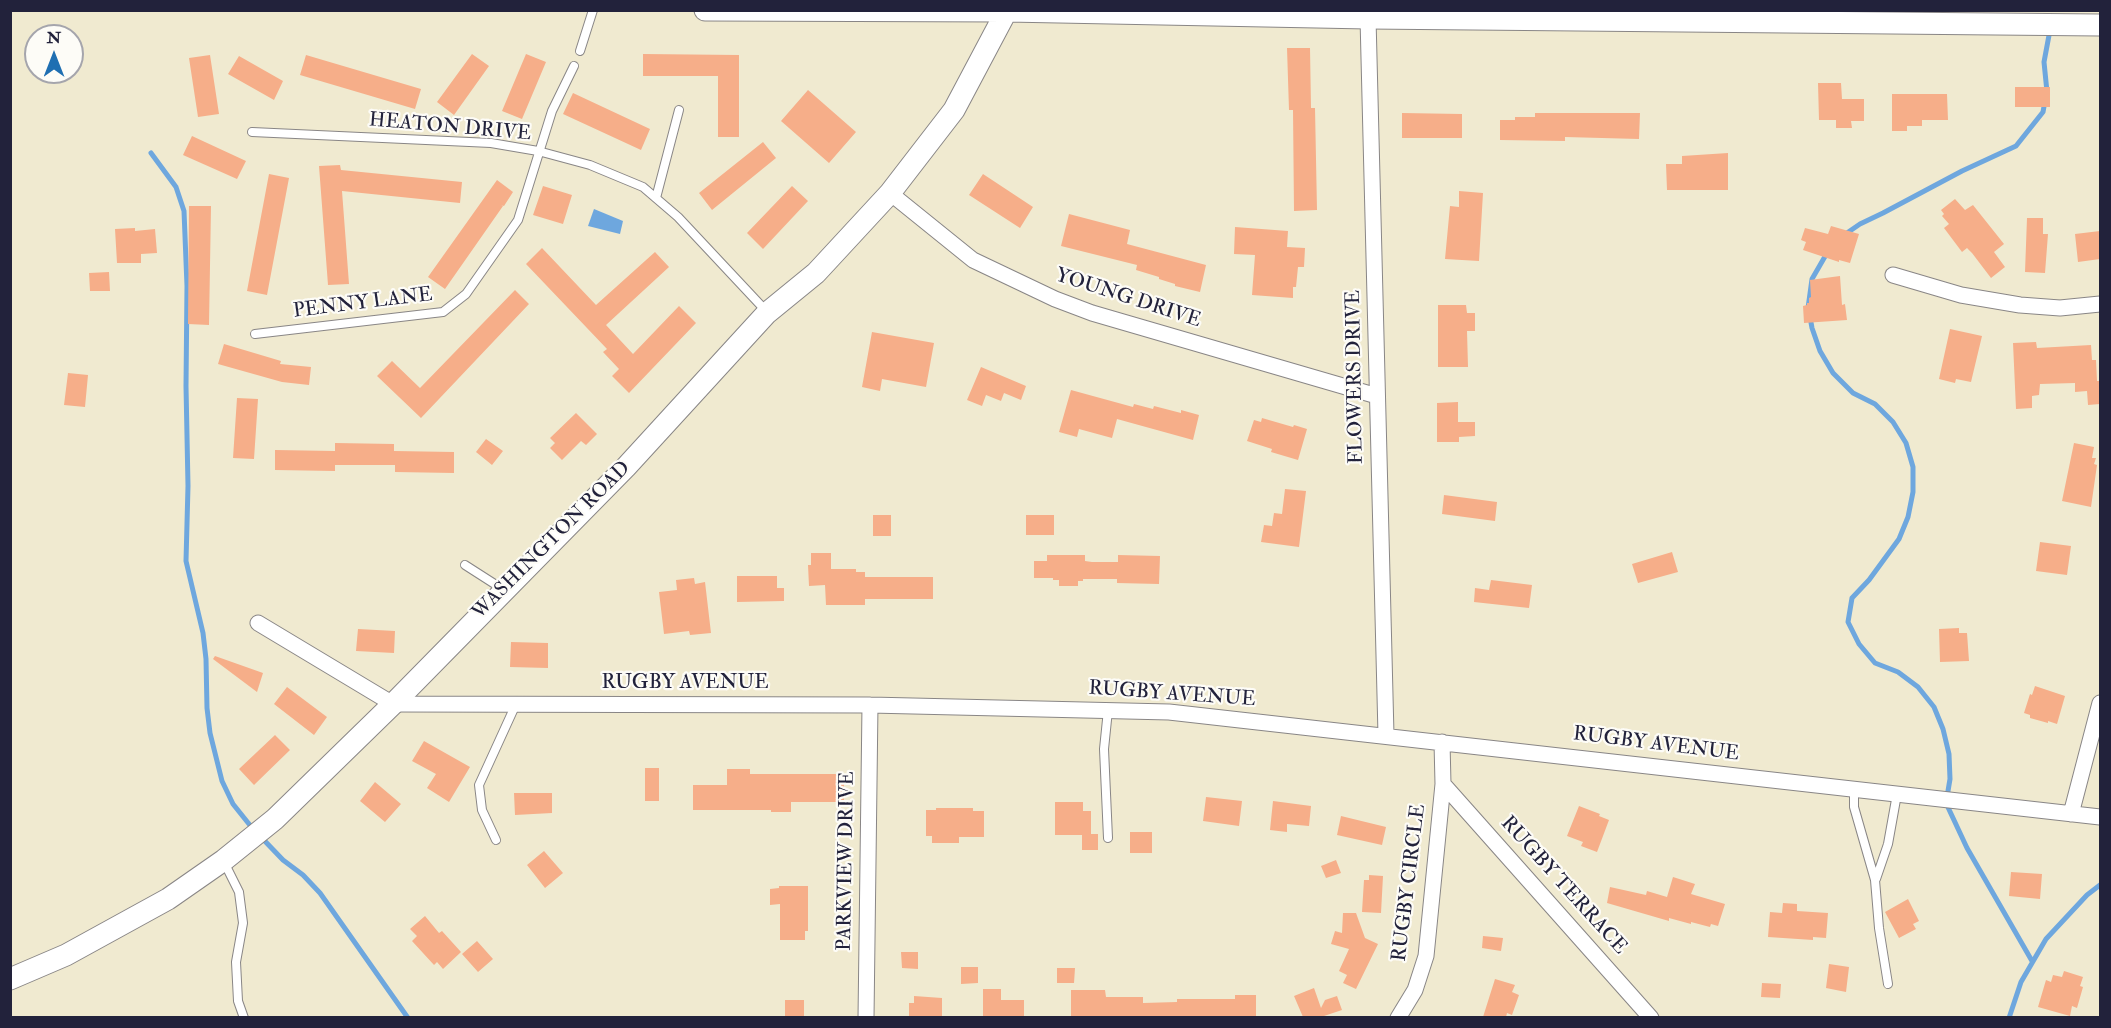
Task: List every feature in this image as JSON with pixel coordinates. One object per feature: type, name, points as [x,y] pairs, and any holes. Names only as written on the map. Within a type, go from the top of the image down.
[{"type":"street","points":[[705,10],[1176,13],[1368,18],[1934,17],[2100,25]]},
{"type":"street","name":"WASHINGTON ROAD","points":[[10,979],[66,955],[168,899],[224,860],[275,819],[393,704],[626,467],[767,313],[816,273],[890,193],[954,110],[1007,11]]},
{"type":"street","name":"FLOWERS DRIVE","points":[[1368,18],[1386,735]]},
{"type":"street","name":"YOUNG DRIVE","points":[[890,193],[973,260],[1055,299],[1092,313],[1377,396]]},
{"type":"street","points":[[1893,275],[1961,295],[2019,305],[2060,308],[2100,304]]},
{"type":"street","points":[[258,623],[393,704]]},
{"type":"street","points":[[2071,814],[2100,703]]},
{"type":"street","name":"RUGBY AVENUE","points":[[393,704],[870,705],[1169,712],[2100,817]]},
{"type":"street","name":"PARKVIEW DRIVE","points":[[866,1017],[870,705]]},
{"type":"street","name":"RUGBY CIRCLE","points":[[1398,1017],[1415,990],[1426,956],[1443,784],[1442,742]]},
{"type":"street","name":"RUGBY TERRACE","points":[[1443,784],[1651,1017]]},
{"type":"lane","points":[[580,51],[593,10]]},
{"type":"lane","name":"PENNY LANE","points":[[255,334],[443,312],[466,294],[518,220],[552,111],[574,66]]},
{"type":"lane","points":[[656,198],[679,110]]},
{"type":"lane","name":"HEATON DRIVE","points":[[252,132],[491,143],[538,151],[590,165],[643,187],[678,217],[767,313]]},
{"type":"lane","points":[[465,565],[504,590]]},
{"type":"lane","points":[[496,840],[482,810],[479,785],[516,704]]},
{"type":"lane","points":[[1107,838],[1104,749],[1108,710]]},
{"type":"lane","points":[[1854,789],[1854,807],[1875,880],[1879,928],[1888,984]]},
{"type":"lane","points":[[1875,880],[1888,844],[1897,794]]},
{"type":"lane","points":[[224,860],[239,892],[243,922],[236,962],[238,1001],[244,1017]]},
{"type":"water","points":[[594,209],[623,221],[620,234],[588,226]]},
{"type":"building","points":[[1287,48],[1310,48],[1311,108],[1315,108],[1317,210],[1294,211],[1293,110],[1289,110]]},
{"type":"building","points":[[472,54],[489,66],[454,115],[437,102]]},
{"type":"building","points":[[526,54],[546,62],[522,119],[502,111]]},
{"type":"building","points":[[643,54],[739,55],[739,137],[718,137],[718,76],[643,76]]},
{"type":"building","points":[[210,55],[219,114],[198,117],[189,58]]},
{"type":"building","points":[[306,55],[421,89],[415,109],[300,75]]},
{"type":"building","points":[[239,56],[283,81],[274,100],[228,74]]},
{"type":"building","points":[[1818,83],[1841,83],[1842,99],[1864,99],[1864,121],[1851,121],[1852,128],[1836,128],[1836,120],[1819,120]]},
{"type":"building","points":[[2015,87],[2050,87],[2050,107],[2015,107]]},
{"type":"building","points":[[808,90],[856,132],[829,163],[781,121]]},
{"type":"building","points":[[573,93],[650,129],[641,150],[563,114]]},
{"type":"building","points":[[1892,94],[1947,94],[1948,120],[1922,120],[1922,126],[1907,126],[1907,131],[1892,131]]},
{"type":"building","points":[[1402,113],[1462,114],[1462,138],[1402,138]]},
{"type":"building","points":[[1535,113],[1640,113],[1639,139],[1565,137],[1565,141],[1500,140],[1500,120],[1535,117]]},
{"type":"building","points":[[192,136],[246,161],[237,179],[183,155]]},
{"type":"building","points":[[763,142],[776,158],[712,210],[699,193]]},
{"type":"building","points":[[1728,153],[1728,190],[1667,190],[1666,164],[1682,164],[1682,156]]},
{"type":"building","points":[[340,165],[341,170],[462,182],[460,203],[342,191],[349,284],[328,285],[319,166]]},
{"type":"building","points":[[269,174],[289,178],[267,295],[247,291]]},
{"type":"building","points":[[983,174],[1033,207],[1020,228],[969,195]]},
{"type":"building","points":[[497,180],[513,192],[504,206],[501,205],[503,206],[445,289],[428,277]]},
{"type":"building","points":[[543,186],[572,195],[563,224],[533,215]]},
{"type":"building","points":[[792,186],[808,201],[763,249],[747,233]]},
{"type":"building","points":[[1459,191],[1483,193],[1479,261],[1445,259],[1450,206],[1459,207]]},
{"type":"building","points":[[1955,199],[1965,210],[1973,205],[2004,244],[1994,252],[2005,267],[1991,278],[1967,248],[1962,252],[1944,228],[1949,224],[1942,216],[1944,214],[1941,210]]},
{"type":"building","points":[[189,206],[211,206],[209,325],[188,324]]},
{"type":"building","points":[[1069,214],[1130,230],[1127,244],[1206,265],[1200,292],[1175,286],[1159,277],[1136,270],[1137,265],[1061,246]]},
{"type":"building","points":[[2027,218],[2043,218],[2043,234],[2048,234],[2045,273],[2025,272]]},
{"type":"building","points":[[1831,226],[1859,234],[1850,263],[1839,260],[1839,262],[1803,250],[1806,242],[1801,240],[1805,228],[1828,234]]},
{"type":"building","points":[[1235,227],[1288,231],[1287,247],[1305,248],[1304,267],[1298,267],[1293,298],[1252,295],[1255,255],[1234,254]]},
{"type":"building","points":[[135,228],[135,231],[155,229],[157,253],[141,254],[141,263],[117,263],[115,229]]},
{"type":"building","points":[[2100,231],[2100,259],[2078,262],[2075,234]]},
{"type":"building","points":[[542,248],[596,305],[655,252],[669,267],[606,325],[633,354],[679,306],[696,323],[629,393],[612,376],[619,369],[603,352],[607,349],[526,264]]},
{"type":"building","points":[[109,272],[110,291],[90,291],[89,273]]},
{"type":"building","points":[[1840,276],[1842,305],[1845,304],[1847,320],[1804,323],[1803,306],[1809,303],[1811,297],[1810,280]]},
{"type":"building","points":[[515,290],[529,304],[421,418],[377,376],[392,361],[420,388]]},
{"type":"building","points":[[1438,305],[1466,305],[1467,313],[1475,313],[1475,331],[1467,331],[1468,367],[1438,367]]},
{"type":"building","points":[[1950,329],[1982,336],[1971,382],[1956,379],[1955,383],[1939,379]]},
{"type":"building","points":[[872,332],[934,343],[926,387],[882,379],[880,391],[862,387]]},
{"type":"building","points":[[2036,342],[2037,348],[2091,345],[2092,360],[2096,360],[2097,381],[2100,381],[2100,404],[2088,405],[2087,391],[2075,392],[2075,383],[2040,384],[2039,395],[2032,396],[2032,408],[2016,409],[2013,343]]},
{"type":"building","points":[[224,344],[281,361],[280,364],[311,367],[309,385],[282,382],[218,364]]},
{"type":"building","points":[[981,367],[1026,386],[1021,400],[1004,393],[1001,401],[986,395],[982,406],[967,400]]},
{"type":"building","points":[[68,373],[88,375],[85,407],[64,405]]},
{"type":"building","points":[[1071,390],[1133,407],[1134,404],[1153,409],[1154,406],[1199,415],[1193,440],[1117,419],[1112,438],[1079,429],[1077,437],[1059,432]]},
{"type":"building","points":[[237,398],[258,399],[254,459],[233,458]]},
{"type":"building","points":[[1458,402],[1458,422],[1475,422],[1475,436],[1459,437],[1459,442],[1437,442],[1437,403]]},
{"type":"building","points":[[576,413],[597,434],[586,445],[581,441],[562,460],[550,448],[555,443],[550,438]]},
{"type":"building","points":[[1262,418],[1307,429],[1298,460],[1271,452],[1272,449],[1247,441],[1254,420],[1261,422]]},
{"type":"building","points":[[486,439],[503,451],[492,465],[476,452]]},
{"type":"building","points":[[335,443],[394,444],[394,451],[454,452],[454,473],[395,472],[395,465],[335,465],[335,471],[275,470],[275,450],[335,451]]},
{"type":"building","points":[[2074,443],[2094,447],[2092,458],[2096,458],[2094,464],[2097,465],[2091,507],[2062,501]]},
{"type":"building","points":[[1285,489],[1306,491],[1299,547],[1261,542],[1264,525],[1272,526],[1274,513],[1282,514]]},
{"type":"building","points":[[1444,495],[1497,502],[1495,521],[1442,514]]},
{"type":"building","points":[[873,515],[891,515],[891,536],[873,536]]},
{"type":"building","points":[[1026,515],[1054,515],[1054,535],[1026,535]]},
{"type":"building","points":[[2040,542],[2071,546],[2067,575],[2036,571]]},
{"type":"building","points":[[1672,552],[1678,572],[1638,583],[1632,564]]},
{"type":"building","points":[[811,553],[831,553],[831,569],[856,569],[856,572],[865,572],[865,577],[933,577],[933,599],[865,599],[865,605],[826,605],[825,585],[809,586],[808,565],[811,565]]},
{"type":"building","points":[[1047,555],[1085,555],[1085,561],[1092,562],[1118,562],[1118,555],[1160,556],[1159,584],[1117,583],[1117,579],[1083,579],[1083,581],[1078,581],[1078,586],[1059,586],[1059,580],[1053,580],[1053,578],[1034,578],[1034,561],[1047,561]]},
{"type":"building","points":[[737,576],[777,576],[777,588],[784,588],[784,601],[737,602]]},
{"type":"building","points":[[694,578],[695,584],[705,582],[711,633],[690,635],[689,631],[664,634],[659,592],[677,590],[676,580]]},
{"type":"building","points":[[1491,580],[1532,585],[1529,608],[1474,602],[1475,588],[1489,590]]},
{"type":"building","points":[[1959,628],[1959,633],[1967,633],[1969,661],[1940,662],[1939,629]]},
{"type":"building","points":[[358,629],[395,631],[394,653],[356,651]]},
{"type":"building","points":[[511,642],[548,643],[548,668],[510,667]]},
{"type":"building","points":[[215,656],[263,673],[257,692],[213,659]]},
{"type":"building","points":[[2035,686],[2065,696],[2057,724],[2030,718],[2030,715],[2024,713]]},
{"type":"building","points":[[287,687],[327,717],[314,735],[274,704]]},
{"type":"building","points":[[275,735],[290,750],[254,785],[239,769]]},
{"type":"building","points":[[424,741],[470,767],[449,802],[427,788],[436,774],[412,761]]},
{"type":"building","points":[[645,768],[659,768],[659,801],[645,801]]},
{"type":"building","points":[[727,769],[750,769],[750,774],[844,774],[844,802],[791,802],[791,812],[693,810],[693,785],[727,785]]},
{"type":"building","points":[[375,782],[401,804],[385,822],[360,801]]},
{"type":"building","points":[[514,793],[552,793],[552,813],[515,815]]},
{"type":"building","points":[[1206,797],[1242,801],[1239,826],[1203,821]]},
{"type":"building","points":[[1273,801],[1311,806],[1309,826],[1287,824],[1287,832],[1270,830]]},
{"type":"building","points":[[1055,802],[1083,802],[1083,811],[1091,811],[1091,834],[1098,834],[1098,850],[1082,850],[1082,835],[1055,835]]},
{"type":"building","points":[[1579,806],[1609,820],[1597,852],[1581,846],[1583,842],[1567,836]]},
{"type":"building","points":[[936,808],[973,808],[973,811],[984,811],[984,837],[959,837],[959,843],[932,843],[932,836],[926,836],[926,810],[936,810]]},
{"type":"building","points":[[1341,816],[1386,827],[1382,845],[1337,835]]},
{"type":"building","points":[[1130,832],[1152,832],[1152,853],[1130,853]]},
{"type":"building","points":[[544,851],[563,873],[545,888],[527,865]]},
{"type":"building","points":[[1336,860],[1341,873],[1326,878],[1321,866]]},
{"type":"building","points":[[2011,872],[2042,874],[2040,899],[2009,896]]},
{"type":"building","points":[[1369,875],[1383,876],[1381,913],[1362,912],[1364,880],[1369,880]]},
{"type":"building","points":[[1673,877],[1695,884],[1691,894],[1725,904],[1718,926],[1711,924],[1710,927],[1691,922],[1691,924],[1669,918],[1669,921],[1607,903],[1610,887],[1646,895],[1647,891],[1667,897]]},
{"type":"building","points":[[779,886],[808,886],[808,931],[805,931],[805,940],[780,940],[780,904],[770,905],[770,889],[779,888]]},
{"type":"building","points":[[1908,899],[1919,921],[1913,924],[1916,929],[1899,938],[1885,912]]},
{"type":"building","points":[[1783,903],[1797,904],[1797,911],[1828,913],[1826,938],[1813,937],[1813,940],[1768,937],[1770,912],[1782,913]]},
{"type":"building","points":[[1343,913],[1356,913],[1365,938],[1378,944],[1356,989],[1343,983],[1347,975],[1339,971],[1349,949],[1331,944],[1335,931],[1342,933]]},
{"type":"building","points":[[425,916],[439,933],[442,931],[461,952],[443,969],[437,962],[434,965],[412,941],[417,936],[410,929]]},
{"type":"building","points":[[1483,936],[1503,938],[1501,951],[1482,948]]},
{"type":"building","points":[[477,941],[493,959],[478,972],[462,954]]},
{"type":"building","points":[[901,952],[918,952],[918,969],[902,968]]},
{"type":"building","points":[[1829,964],[1849,967],[1846,992],[1826,988]]},
{"type":"building","points":[[961,967],[978,967],[978,983],[961,984]]},
{"type":"building","points":[[1057,968],[1075,968],[1074,983],[1057,983]]},
{"type":"building","points":[[2064,971],[2083,977],[2080,986],[2083,987],[2077,1008],[2072,1006],[2070,1016],[2038,1007],[2046,980],[2051,982],[2053,975],[2062,977]]},
{"type":"building","points":[[1495,979],[1515,985],[1512,992],[1519,995],[1512,1015],[1507,1013],[1506,1017],[1483,1017]]},
{"type":"building","points":[[1762,983],[1781,984],[1780,998],[1761,997]]},
{"type":"building","points":[[1314,988],[1321,1008],[1325,1000],[1337,996],[1342,1010],[1325,1017],[1303,1017],[1294,996]]},
{"type":"building","points":[[983,989],[1001,989],[1001,1000],[1024,1000],[1024,1017],[983,1017]]},
{"type":"building","points":[[1071,990],[1105,990],[1106,997],[1143,997],[1143,1003],[1177,1002],[1177,999],[1235,999],[1235,995],[1256,995],[1256,1017],[1071,1017]]},
{"type":"building","points":[[914,996],[942,998],[942,1017],[909,1017],[909,1003],[914,1003]]},
{"type":"building","points":[[785,1000],[804,1000],[804,1017],[785,1017]]},
{"type":"waterway","points":[[2047,92],[2044,62],[2050,30]]},
{"type":"waterway","points":[[1844,235],[1860,224],[1962,171],[2016,146],[2043,112],[2045,101]]},
{"type":"waterway","points":[[151,153],[176,187],[184,211],[187,286],[186,561],[203,633],[210,733],[222,781],[233,804],[253,829]]},
{"type":"waterway","points":[[1808,308],[1812,279],[1827,253]]},
{"type":"waterway","points":[[1810,317],[1820,351],[1833,373],[1853,393],[1875,404],[1893,422],[1906,443],[1913,467],[1913,492],[1908,517],[1899,539],[1869,580],[1852,598],[1848,622],[1859,644],[1875,663],[1898,672],[1918,687],[1934,707],[1943,729],[1949,754],[1950,779],[1946,803],[1967,848],[2032,961]]},
{"type":"waterway","points":[[260,836],[320,893],[408,1018]]},
{"type":"waterway","points":[[2009,1018],[2021,982],[2046,939],[2087,895],[2100,885]]}]
